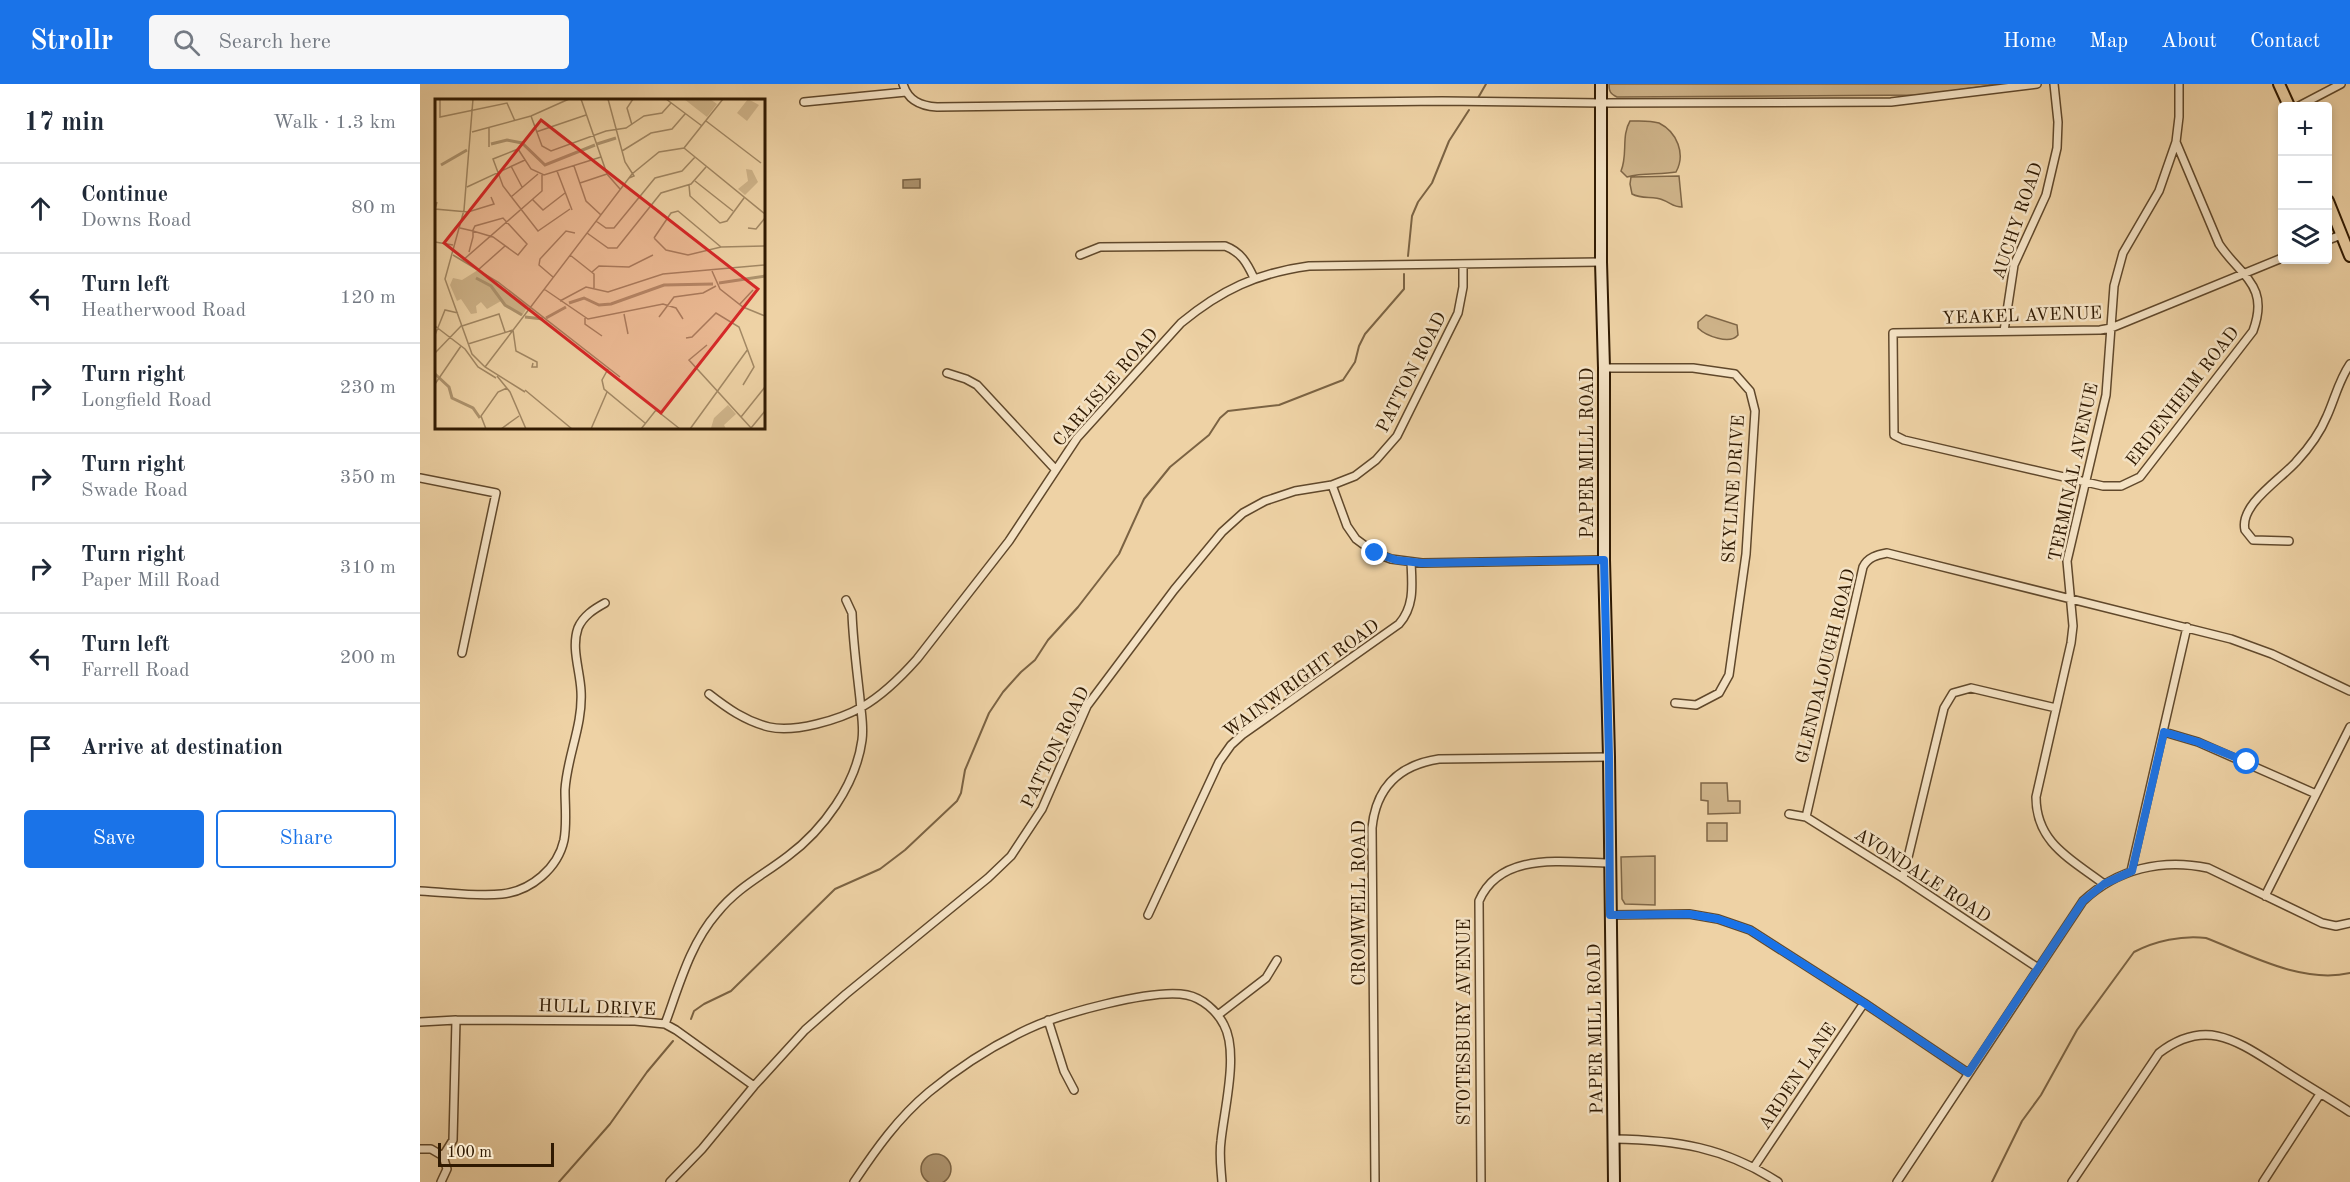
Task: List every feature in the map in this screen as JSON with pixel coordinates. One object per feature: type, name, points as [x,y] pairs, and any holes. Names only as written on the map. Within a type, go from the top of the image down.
[{"type":"main road","name":"PAPER MILL ROAD","points":[[1601,84],[1604,560],[1609,757],[1614,1182]]},
{"type":"main road","points":[[2279,84],[2287,102]]},
{"type":"main road","points":[[2331,210],[2350,255]]},
{"type":"street","points":[[903,84],[906,92],[919,104],[938,107],[1442,101],[1602,104],[1891,102],[2037,84]]},
{"type":"street","name":"AUCHY ROAD","points":[[2004,331],[2014,265],[2046,195],[2056,148],[2058,122],[2054,84]]},
{"type":"street","name":"TERMINAL AVENUE","points":[[2104,884],[2052,844],[2038,820],[2036,797],[2071,643],[2073,626],[2067,561],[2106,395],[2114,286],[2122,253],[2159,191],[2176,142],[2179,84]]},
{"type":"street","points":[[2307,102],[2341,84]]},
{"type":"street","points":[[804,102],[906,92]]},
{"type":"street","name":"ERDENHEIM ROAD","points":[[1894,435],[1905,440],[2115,487],[2140,477],[2253,331],[2259,312],[2251,281],[2219,244],[2176,142]]},
{"type":"street","points":[[2332,238],[2341,235]]},
{"type":"street","points":[[1080,255],[1100,247],[1225,246],[1233,249],[1242,257],[1254,278]]},
{"type":"street","name":"YEAKEL AVENUE","points":[[1894,435],[1893,333],[2111,328],[2278,260]]},
{"type":"street","name":"CARLISLE ROAD","points":[[708,694],[740,716],[776,728],[806,726],[860,708],[892,685],[917,659],[1009,541],[1077,438],[1181,323],[1216,297],[1254,278],[1286,269],[1309,266],[1601,262]]},
{"type":"street","name":"PATTON ROAD","points":[[670,1182],[702,1149],[782,1054],[827,1010],[1011,856],[1042,809],[1087,706],[1174,590],[1222,532],[1243,513],[1274,497],[1332,485],[1355,476],[1383,453],[1397,436],[1458,313],[1463,287],[1463,264]]},
{"type":"street","points":[[2289,541],[2253,540],[2245,530],[2245,517],[2254,502],[2292,467],[2316,436],[2327,416],[2339,382],[2350,364]]},
{"type":"street","name":"SKYLINE DRIVE","points":[[1604,368],[1693,368],[1735,374],[1750,391],[1755,411],[1746,554],[1729,675],[1719,693],[1696,705],[1675,703]]},
{"type":"street","points":[[947,373],[966,379],[981,389],[1055,469]]},
{"type":"street","points":[[420,478],[496,493],[462,653]]},
{"type":"street","points":[[1332,485],[1347,526],[1359,541],[1380,555],[1411,562],[1604,560]]},
{"type":"street","name":"GLENDALOUGH ROAD","points":[[1806,817],[1810,790],[1866,562],[1878,555],[1887,553],[2231,639],[2272,654],[2350,691]]},
{"type":"street","name":"WAINWRIGHT ROAD","points":[[1148,915],[1227,750],[1242,735],[1400,624],[1408,613],[1411,602],[1411,562]]},
{"type":"street","points":[[665,1024],[689,960],[708,924],[741,889],[811,837],[842,794],[861,748],[864,727],[860,708],[852,613],[846,600]]},
{"type":"street","points":[[420,891],[503,894],[529,885],[556,862],[565,832],[567,764],[577,739],[581,708],[581,689],[575,647],[577,633],[583,620],[604,603]]},
{"type":"street","points":[[2132,871],[2187,627]]},
{"type":"street","points":[[1903,878],[1944,708],[1953,693],[1971,688],[2056,708]]},
{"type":"street","points":[[2265,896],[2350,727]]},
{"type":"street","points":[[2164,732],[2198,742],[2316,794]]},
{"type":"street","name":"CROMWELL ROAD","points":[[1375,1182],[1372,828],[1375,809],[1382,792],[1401,772],[1425,761],[1609,757]]},
{"type":"street","name":"AVONDALE ROAD","points":[[1789,814],[1806,817],[1903,878],[2037,968]]},
{"type":"street","name":"STOTESBURY AVENUE","points":[[1481,1182],[1479,901],[1494,879],[1519,865],[1610,863]]},
{"type":"street","points":[[1897,1182],[2083,901],[2104,884],[2132,871],[2165,864],[2191,864],[2208,868],[2322,923],[2336,926],[2350,923]]},
{"type":"street","points":[[1610,915],[1689,914],[1718,919],[1750,930],[1968,1073]]},
{"type":"street","points":[[1218,1015],[1266,978],[1277,960]]},
{"type":"street","points":[[854,1182],[881,1141],[898,1121],[931,1090],[1004,1041],[1048,1020],[1109,1003],[1172,994],[1194,997],[1218,1015],[1228,1035],[1231,1054],[1220,1144],[1222,1182]]},
{"type":"street","name":"ARDEN LANE","points":[[1754,1167],[1864,1003]]},
{"type":"street","points":[[443,1156],[453,1140],[456,1020]]},
{"type":"street","name":"HULL DRIVE","points":[[420,1022],[456,1020],[635,1021],[665,1024],[754,1086]]},
{"type":"street","points":[[1048,1020],[1064,1071],[1074,1090]]},
{"type":"street","points":[[2072,1182],[2153,1061],[2167,1047],[2182,1039],[2205,1034],[2231,1039],[2350,1112]]},
{"type":"street","points":[[2263,1182],[2320,1094]]},
{"type":"street","points":[[1613,1139],[1665,1141],[1720,1152],[1754,1167],[1778,1182]]},
{"type":"street","points":[[420,1149],[431,1149],[443,1156],[447,1169],[441,1182]]},
{"type":"shaded area","points":[[1609,84],[2000,84],[1923,95],[1617,97],[1610,92]]},
{"type":"shaded area","points":[[1630,121],[1659,123],[1671,132],[1680,151],[1676,172],[1627,177],[1621,171],[1627,127]]},
{"type":"shaded area","points":[[1679,176],[1682,207],[1659,199],[1632,194],[1631,177]]},
{"type":"shaded area","points":[[920,179],[920,188],[903,188],[903,180]]},
{"type":"shaded area","points":[[1706,315],[1737,325],[1738,335],[1724,339],[1702,331],[1698,328],[1698,322]]},
{"type":"shaded area","points":[[1701,783],[1727,783],[1728,801],[1740,801],[1740,813],[1708,814],[1708,801],[1701,800]]},
{"type":"shaded area","points":[[1707,823],[1727,823],[1727,841],[1707,841]]},
{"type":"shaded area","points":[[1655,856],[1655,905],[1625,904],[1622,899],[1621,857]]},
{"type":"shaded area","points":[[930,1155],[942,1155],[950,1163],[950,1175],[942,1183],[930,1183],[922,1175],[922,1163]]},
{"type":"waterway","points":[[1478,98],[1486,84]]},
{"type":"waterway","points":[[1408,256],[1412,216],[1418,202],[1432,183],[1449,141],[1469,110]]},
{"type":"waterway","points":[[691,1019],[694,1011],[731,991],[835,889],[880,869],[905,850],[957,801],[961,793],[965,770],[989,713],[1003,692],[1035,660],[1048,640],[1078,607],[1119,554],[1144,499],[1170,467],[1209,435],[1220,418],[1228,411],[1279,405],[1343,380],[1355,362],[1365,334],[1404,289],[1404,274]]},
{"type":"waterway","points":[[1992,1182],[2022,1121],[2041,1095],[2077,1030],[2134,952],[2169,940],[2188,937],[2206,938],[2276,966],[2295,971],[2313,975],[2350,973]]},
{"type":"waterway","points":[[559,1182],[610,1124],[647,1072],[673,1041]]},
{"type":"route","points":[[1375,553],[1390,559],[1422,563],[1604,560],[1610,915],[1689,914],[1718,919],[1750,930],[1968,1073],[2083,901],[2104,884],[2132,871],[2164,732],[2198,742],[2247,762]]}]
